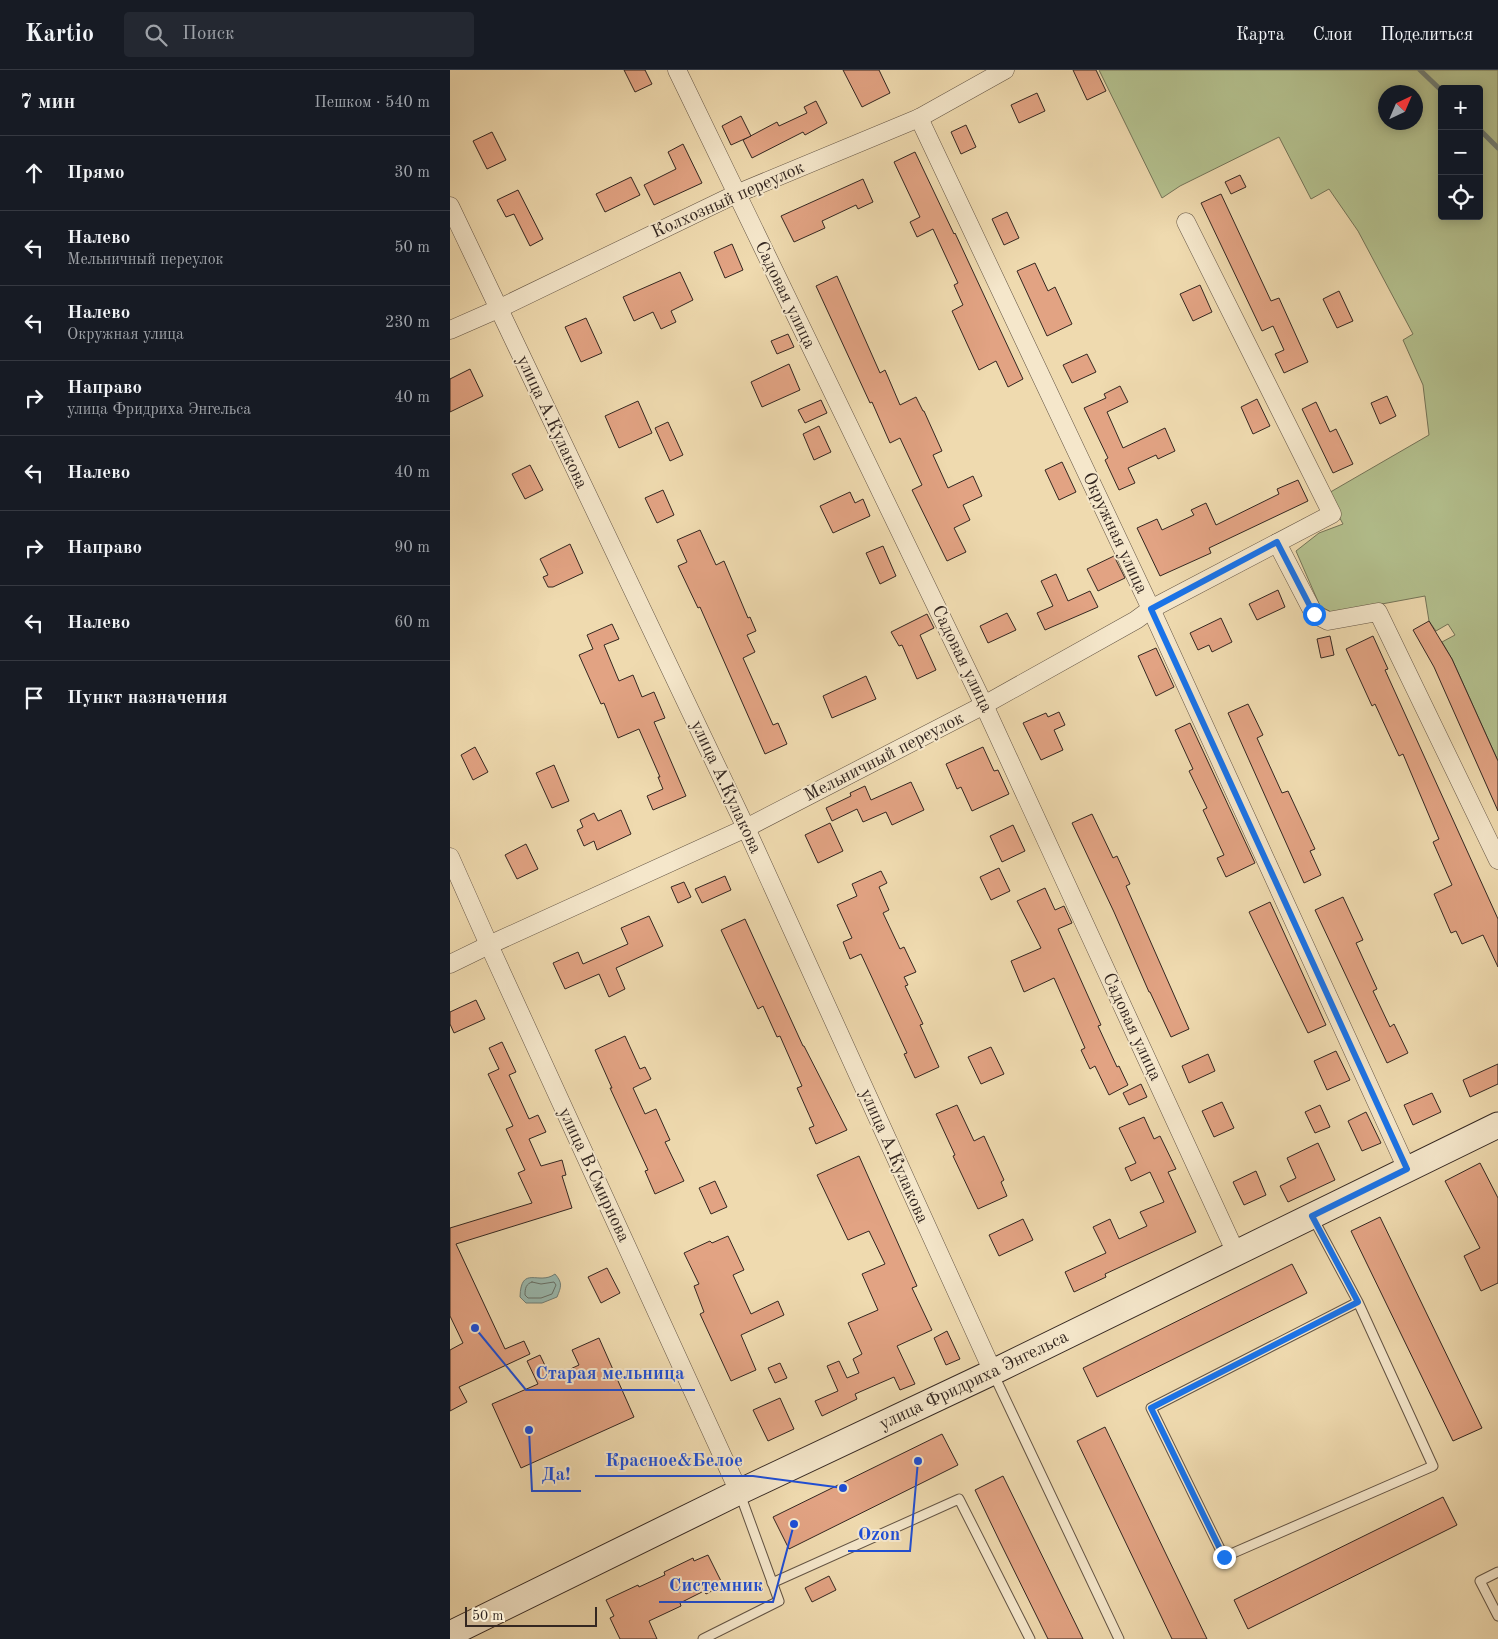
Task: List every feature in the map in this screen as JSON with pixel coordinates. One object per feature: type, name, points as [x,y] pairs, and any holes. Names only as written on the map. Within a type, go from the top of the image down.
[{"type":"main road","name":"улица Фридриха Энгельса","points":[[450,1634],[739,1492],[993,1372],[1498,1125]]},
{"type":"street","name":"Садовая улица","points":[[676,70],[984,706],[1236,1253]]},
{"type":"street","name":"Колхозный переулок","points":[[450,330],[498,309],[736,194],[919,118],[1005,70]]},
{"type":"street","name":"Окружная улица","points":[[919,118],[1151,609],[1407,1169]]},
{"type":"street","name":"улица А.Кулакова","points":[[450,206],[746,828],[993,1372]]},
{"type":"street","name":"Мельничный переулок","points":[[450,964],[746,828],[984,706],[1136,620],[1151,609],[1332,514],[1186,222]]},
{"type":"street","points":[[1277,542],[1314,614],[1328,621],[1378,612],[1498,860]]},
{"type":"street","name":"улица В.Смирнова","points":[[450,857],[488,945],[739,1492]]},
{"type":"lane","points":[[1312,1216],[1358,1302],[1432,1466],[1224,1557],[1151,1408],[1358,1302]]},
{"type":"lane","points":[[993,1372],[1119,1639]]},
{"type":"lane","points":[[703,1639],[779,1601],[739,1492]]},
{"type":"lane","points":[[772,1583],[959,1499],[1030,1639]]},
{"type":"lane","points":[[1498,1572],[1480,1581],[1498,1616]]},
{"type":"green space","points":[[1099,70],[1498,70],[1498,761],[1452,659],[1442,642],[1455,635],[1448,624],[1436,631],[1429,621],[1425,596],[1333,613],[1320,606],[1296,551],[1319,533],[1343,524],[1327,494],[1429,435],[1423,385],[1403,340],[1413,334],[1358,231],[1329,189],[1311,199],[1279,137],[1180,186],[1162,198]]},
{"type":"water","points":[[555,1274],[560,1285],[557,1297],[542,1303],[526,1303],[520,1297],[521,1287],[527,1278],[543,1278]]},
{"type":"building","points":[[624,70],[645,70],[652,84],[635,92]]},
{"type":"building","points":[[843,70],[879,70],[890,93],[862,107]]},
{"type":"building","points":[[1073,70],[1096,70],[1106,91],[1087,100]]},
{"type":"building","points":[[1037,93],[1045,111],[1019,123],[1011,105]]},
{"type":"building","points":[[816,101],[827,123],[805,135],[803,132],[752,158],[743,140],[777,122],[779,126],[807,113],[804,107]]},
{"type":"building","points":[[741,116],[751,136],[731,145],[722,126]]},
{"type":"building","points":[[966,125],[976,147],[961,154],[951,132]]},
{"type":"building","points":[[492,132],[506,160],[487,169],[473,141]]},
{"type":"building","points":[[683,144],[702,183],[654,205],[644,185],[676,169],[668,152]]},
{"type":"building","points":[[915,152],[1023,379],[1008,387],[996,361],[979,370],[952,311],[963,305],[954,285],[958,283],[933,229],[917,237],[910,222],[920,217],[894,162]]},
{"type":"building","points":[[1240,175],[1246,187],[1231,194],[1225,182]]},
{"type":"building","points":[[631,177],[640,195],[605,212],[596,194]]},
{"type":"building","points":[[863,179],[873,202],[858,209],[856,205],[822,221],[825,228],[794,242],[781,216]]},
{"type":"building","points":[[518,190],[543,239],[530,246],[514,214],[506,217],[497,200]]},
{"type":"building","points":[[1221,194],[1271,301],[1279,298],[1308,362],[1284,373],[1275,354],[1284,350],[1273,326],[1262,331],[1201,203]]},
{"type":"building","points":[[1007,212],[1019,238],[1004,245],[992,219]]},
{"type":"building","points":[[732,244],[743,270],[725,278],[714,252]]},
{"type":"building","points":[[1035,263],[1048,291],[1055,287],[1072,324],[1047,336],[1017,271]]},
{"type":"building","points":[[680,272],[693,300],[671,311],[676,322],[661,329],[653,312],[634,321],[623,297]]},
{"type":"building","points":[[837,276],[880,373],[885,370],[900,405],[916,397],[924,411],[942,451],[933,455],[948,488],[973,476],[982,496],[963,505],[970,520],[954,528],[966,552],[947,561],[912,490],[922,485],[900,438],[890,443],[816,286]]},
{"type":"building","points":[[1200,285],[1212,312],[1193,321],[1180,294]]},
{"type":"building","points":[[1339,291],[1353,321],[1337,328],[1323,299]]},
{"type":"building","points":[[586,318],[602,353],[581,362],[565,327]]},
{"type":"building","points":[[788,334],[794,347],[777,354],[771,341]]},
{"type":"building","points":[[1087,354],[1096,372],[1072,383],[1063,365]]},
{"type":"building","points":[[789,364],[800,390],[762,407],[751,382]]},
{"type":"building","points":[[470,369],[483,396],[450,412],[450,379]]},
{"type":"building","points":[[1120,386],[1128,402],[1107,412],[1123,448],[1165,428],[1175,451],[1158,459],[1156,455],[1128,468],[1135,483],[1119,490],[1105,460],[1108,458],[1084,408],[1106,398],[1104,394]]},
{"type":"building","points":[[1387,396],[1396,416],[1380,424],[1371,403]]},
{"type":"building","points":[[1257,399],[1270,426],[1253,434],[1241,407]]},
{"type":"building","points":[[821,400],[827,413],[805,423],[798,410]]},
{"type":"building","points":[[638,401],[652,433],[619,448],[605,416]]},
{"type":"building","points":[[1316,402],[1330,432],[1336,429],[1353,464],[1333,473],[1302,409]]},
{"type":"building","points":[[668,422],[683,455],[670,461],[655,428]]},
{"type":"building","points":[[819,426],[831,452],[814,460],[803,434]]},
{"type":"building","points":[[1062,462],[1076,492],[1059,500],[1045,470]]},
{"type":"building","points":[[530,465],[543,490],[525,499],[512,474]]},
{"type":"building","points":[[1298,480],[1308,501],[1209,548],[1211,553],[1160,576],[1137,528],[1157,519],[1162,530],[1194,515],[1191,510],[1206,503],[1216,525],[1279,494],[1277,489]]},
{"type":"building","points":[[663,490],[674,515],[657,523],[645,498]]},
{"type":"building","points":[[850,492],[855,503],[863,499],[870,516],[833,533],[820,506]]},
{"type":"building","points":[[700,530],[716,565],[724,561],[748,618],[750,617],[756,631],[747,635],[755,652],[743,658],[773,725],[778,723],[787,744],[765,754],[700,607],[698,608],[678,566],[687,562],[677,540]]},
{"type":"building","points":[[570,544],[583,573],[553,587],[548,587],[543,577],[548,575],[540,559]]},
{"type":"building","points":[[883,546],[896,576],[880,584],[866,553]]},
{"type":"building","points":[[1114,556],[1125,578],[1098,591],[1087,569]]},
{"type":"building","points":[[1056,574],[1068,601],[1090,591],[1098,607],[1045,630],[1037,613],[1053,606],[1041,581]]},
{"type":"building","points":[[1278,590],[1285,607],[1257,620],[1249,604]]},
{"type":"building","points":[[1007,613],[1016,630],[988,643],[980,626]]},
{"type":"building","points":[[927,614],[934,628],[920,635],[936,670],[917,679],[902,645],[899,646],[891,632]]},
{"type":"building","points":[[1221,618],[1232,642],[1212,652],[1209,645],[1198,650],[1190,633]]},
{"type":"building","points":[[1429,621],[1452,659],[1498,761],[1498,811],[1434,667],[1413,630]]},
{"type":"building","points":[[612,624],[619,639],[604,645],[619,681],[633,675],[642,697],[654,692],[665,718],[654,722],[686,796],[653,810],[647,796],[663,789],[658,777],[660,777],[639,729],[618,738],[604,703],[601,704],[579,655],[593,649],[587,635]]},
{"type":"building","points":[[1330,636],[1334,655],[1321,658],[1317,639]]},
{"type":"building","points":[[1373,636],[1388,669],[1385,670],[1498,919],[1498,967],[1483,935],[1462,944],[1456,931],[1451,933],[1434,894],[1452,885],[1433,842],[1439,839],[1403,754],[1399,756],[1375,704],[1372,706],[1346,649]]},
{"type":"building","points":[[1156,648],[1174,687],[1156,696],[1138,656]]},
{"type":"building","points":[[866,676],[876,699],[832,718],[823,696]]},
{"type":"building","points":[[1248,704],[1263,735],[1257,738],[1282,793],[1288,791],[1315,849],[1310,851],[1321,875],[1304,883],[1228,713]]},
{"type":"building","points":[[1059,712],[1065,725],[1054,730],[1063,750],[1041,760],[1023,723],[1046,713],[1048,717]]},
{"type":"building","points":[[1190,723],[1255,863],[1226,877],[1217,858],[1224,855],[1203,810],[1207,808],[1189,771],[1193,769],[1175,730]]},
{"type":"building","points":[[475,747],[488,772],[473,780],[461,755]]},
{"type":"building","points":[[983,747],[994,771],[998,770],[1009,794],[972,811],[961,787],[957,789],[946,764]]},
{"type":"building","points":[[554,765],[569,801],[552,808],[536,773]]},
{"type":"building","points":[[911,782],[924,810],[892,825],[886,812],[863,822],[857,809],[832,821],[826,808],[851,796],[850,793],[865,786],[871,800]]},
{"type":"building","points":[[621,810],[631,834],[597,850],[594,841],[584,846],[577,830],[583,827],[580,820],[594,813],[598,821]]},
{"type":"building","points":[[1092,814],[1113,858],[1117,856],[1130,884],[1126,886],[1189,1029],[1171,1037],[1072,823]]},
{"type":"building","points":[[830,823],[843,851],[818,863],[805,835]]},
{"type":"building","points":[[1013,825],[1025,851],[1002,862],[990,836]]},
{"type":"building","points":[[526,844],[538,869],[517,879],[505,855]]},
{"type":"building","points":[[999,868],[1010,891],[991,900],[980,877]]},
{"type":"building","points":[[881,871],[887,883],[879,887],[889,910],[883,913],[900,949],[904,947],[916,972],[904,977],[908,985],[905,986],[923,1024],[920,1025],[939,1067],[915,1078],[904,1054],[907,1053],[861,954],[850,959],[843,942],[852,938],[837,905],[857,896],[852,884]]},
{"type":"building","points":[[725,876],[731,890],[702,903],[695,889]]},
{"type":"building","points":[[684,882],[691,897],[678,903],[671,887]]},
{"type":"building","points":[[1045,888],[1055,910],[1064,906],[1072,923],[1058,929],[1101,1025],[1098,1026],[1117,1067],[1119,1066],[1128,1085],[1109,1095],[1095,1066],[1090,1069],[1081,1050],[1085,1048],[1054,978],[1024,992],[1011,961],[1041,948],[1017,901]]},
{"type":"building","points":[[1343,897],[1363,940],[1356,943],[1377,989],[1373,991],[1390,1027],[1394,1024],[1408,1053],[1387,1063],[1315,910]]},
{"type":"building","points":[[1270,902],[1326,1025],[1308,1033],[1249,912]]},
{"type":"building","points":[[649,916],[663,946],[616,968],[625,989],[609,997],[599,974],[565,989],[553,963],[578,952],[583,964],[628,944],[621,928]]},
{"type":"building","points":[[745,919],[803,1046],[847,1130],[816,1144],[809,1128],[814,1126],[797,1088],[802,1086],[780,1036],[777,1037],[763,1006],[758,1009],[721,930]]},
{"type":"building","points":[[476,1000],[485,1019],[454,1033],[450,1024],[450,1012]]},
{"type":"building","points":[[625,1036],[640,1069],[645,1067],[651,1079],[633,1088],[645,1114],[656,1109],[670,1140],[665,1142],[684,1181],[655,1194],[645,1171],[648,1170],[610,1088],[612,1088],[595,1050]]},
{"type":"building","points":[[502,1042],[516,1072],[509,1075],[529,1119],[538,1115],[546,1132],[529,1139],[541,1166],[562,1160],[566,1175],[562,1176],[572,1208],[456,1244],[505,1349],[524,1341],[530,1354],[459,1387],[467,1402],[450,1411],[450,1350],[463,1343],[450,1316],[450,1228],[532,1203],[518,1173],[525,1170],[506,1129],[513,1126],[488,1074],[499,1069],[489,1048]]},
{"type":"building","points":[[991,1047],[1004,1074],[981,1084],[968,1057]]},
{"type":"building","points":[[1336,1051],[1350,1080],[1327,1090],[1314,1061]]},
{"type":"building","points":[[1208,1054],[1215,1071],[1189,1083],[1182,1066]]},
{"type":"building","points":[[1498,1064],[1498,1084],[1470,1097],[1463,1080]]},
{"type":"building","points":[[1141,1084],[1147,1097],[1129,1105],[1123,1093]]},
{"type":"building","points":[[1432,1093],[1441,1112],[1413,1125],[1404,1105]]},
{"type":"building","points":[[1222,1102],[1234,1128],[1214,1137],[1202,1111]]},
{"type":"building","points":[[957,1105],[974,1141],[984,1136],[1004,1180],[1001,1182],[1007,1196],[978,1209],[936,1114]]},
{"type":"building","points":[[1320,1105],[1330,1127],[1315,1133],[1305,1112]]},
{"type":"building","points":[[1366,1112],[1381,1143],[1362,1151],[1348,1121]]},
{"type":"building","points":[[1144,1117],[1154,1139],[1160,1136],[1176,1169],[1168,1172],[1196,1232],[1105,1274],[1106,1277],[1074,1292],[1065,1272],[1106,1253],[1093,1227],[1110,1219],[1119,1239],[1147,1226],[1140,1212],[1164,1202],[1150,1172],[1131,1181],[1125,1168],[1136,1163],[1119,1128]]},
{"type":"building","points":[[1318,1143],[1335,1180],[1288,1202],[1280,1186],[1296,1178],[1287,1158]]},
{"type":"building","points":[[859,1156],[917,1286],[912,1288],[932,1330],[897,1346],[915,1384],[900,1390],[894,1377],[855,1394],[857,1399],[822,1416],[815,1401],[838,1391],[827,1366],[839,1361],[847,1378],[859,1373],[853,1359],[862,1354],[848,1323],[878,1310],[862,1274],[885,1264],[869,1231],[848,1240],[817,1175]]},
{"type":"building","points":[[1480,1163],[1498,1198],[1498,1283],[1481,1291],[1464,1256],[1480,1248],[1445,1181]]},
{"type":"building","points":[[1256,1171],[1266,1195],[1244,1205],[1233,1182]]},
{"type":"building","points":[[715,1181],[727,1207],[711,1214],[699,1188]]},
{"type":"building","points":[[1380,1217],[1482,1428],[1453,1441],[1351,1231]]},
{"type":"building","points":[[1023,1219],[1033,1240],[999,1256],[989,1235]]},
{"type":"building","points":[[728,1236],[744,1270],[733,1275],[751,1314],[778,1301],[784,1315],[741,1335],[756,1370],[731,1381],[700,1314],[704,1312],[694,1286],[699,1284],[684,1253],[710,1241],[712,1243]]},
{"type":"building","points":[[1292,1264],[1307,1293],[1097,1397],[1083,1368]]},
{"type":"building","points":[[607,1268],[620,1293],[601,1303],[588,1277]]},
{"type":"building","points":[[947,1331],[960,1359],[946,1365],[934,1338]]},
{"type":"building","points":[[599,1338],[634,1417],[521,1468],[492,1404],[538,1384],[527,1361],[540,1355],[551,1378],[579,1365],[572,1350]]},
{"type":"building","points":[[780,1363],[787,1378],[775,1383],[768,1368]]},
{"type":"building","points":[[780,1398],[794,1429],[768,1441],[753,1410]]},
{"type":"building","points":[[1105,1427],[1207,1639],[1172,1639],[1077,1441]]},
{"type":"building","points":[[942,1434],[958,1465],[789,1549],[773,1517]]},
{"type":"building","points":[[1003,1476],[1083,1639],[1048,1639],[1000,1542],[975,1490]]},
{"type":"building","points":[[1443,1497],[1457,1525],[1248,1629],[1234,1600]]},
{"type":"building","points":[[708,1555],[723,1585],[706,1594],[704,1591],[680,1603],[681,1606],[649,1621],[657,1639],[620,1639],[610,1618],[614,1616],[606,1600],[665,1575],[664,1572],[693,1558],[694,1561]]},
{"type":"building","points":[[829,1576],[836,1590],[812,1602],[805,1588]]},
{"type":"waterway","points":[[1420,70],[1438,87]]},
{"type":"waterway","points":[[1480,130],[1498,148]]},
{"type":"place","name":"Старая мельница","points":[[475,1328]]},
{"type":"place","name":"Да!","points":[[529,1430]]},
{"type":"place","name":"Ozon","points":[[918,1461]]},
{"type":"place","name":"Красное&Белое","points":[[843,1488]]},
{"type":"place","name":"Системник","points":[[794,1524]]},
{"type":"route","points":[[1224,1557],[1151,1408],[1358,1302],[1312,1216],[1407,1169],[1151,609],[1277,542],[1314,614]]}]
